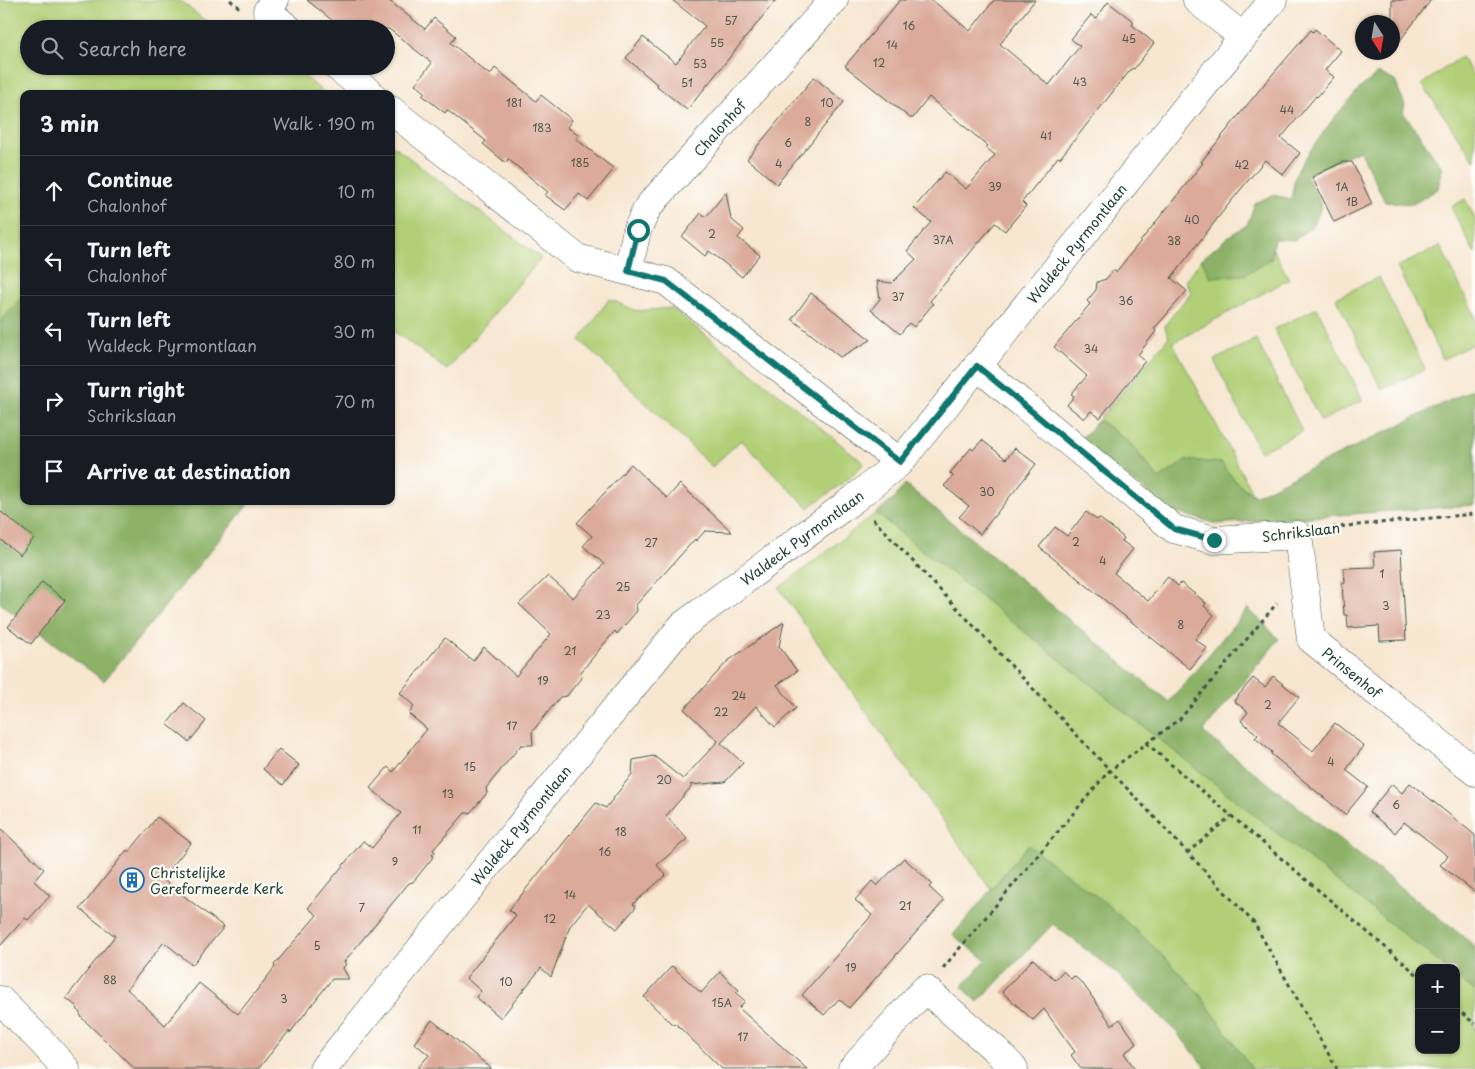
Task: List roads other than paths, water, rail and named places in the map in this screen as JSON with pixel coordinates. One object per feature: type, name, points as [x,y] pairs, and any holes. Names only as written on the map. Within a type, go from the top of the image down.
[{"type":"street","points":[[275,0],[267,11],[278,20]]},
{"type":"street","name":"Chalonhof","points":[[628,271],[638,230],[648,207],[834,0]]},
{"type":"street","points":[[1197,0],[1243,37]]},
{"type":"street","name":"Waldeck Pyrmontlaan","points":[[323,1069],[682,626],[854,499],[900,462],[1273,0]]},
{"type":"street","points":[[347,75],[366,90]]},
{"type":"street","points":[[395,113],[577,258],[666,281],[900,462]]},
{"type":"street","name":"Schrikslaan","points":[[977,366],[1174,529],[1214,540],[1298,535]]},
{"type":"street","name":"Prinsenhof","points":[[1298,535],[1310,639],[1475,772]]},
{"type":"street","points":[[852,1069],[925,989],[996,1050],[1014,1069]]},
{"type":"street","points":[[0,1000],[66,1069]]},
{"type":"place","name":"Christelijke Gereformeerde Kerk","points":[[132,880]]}]
